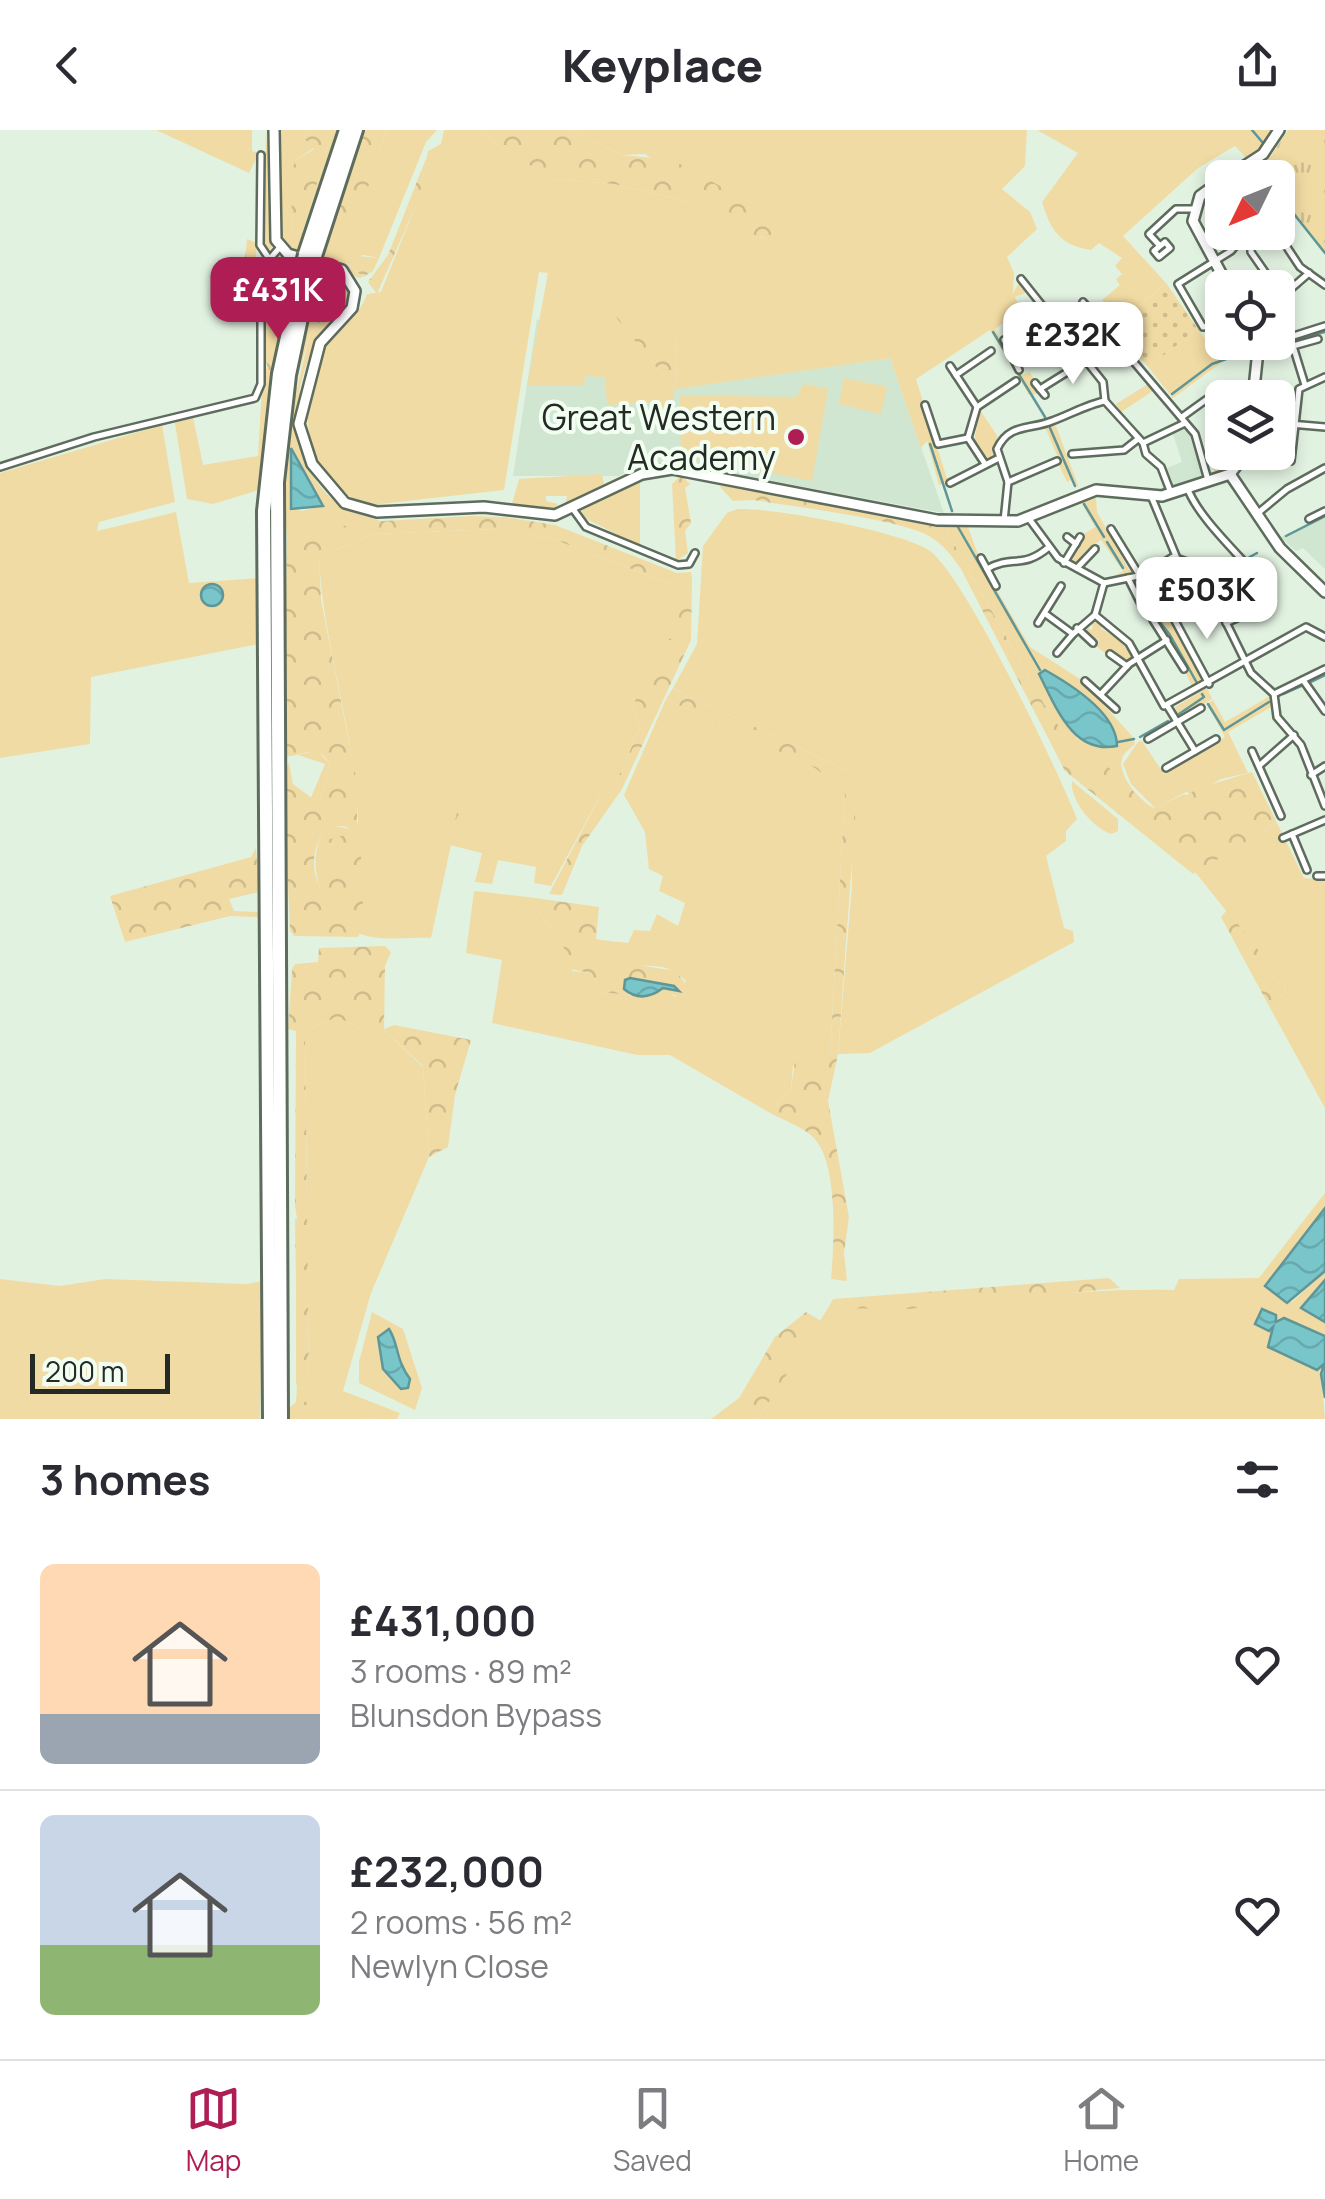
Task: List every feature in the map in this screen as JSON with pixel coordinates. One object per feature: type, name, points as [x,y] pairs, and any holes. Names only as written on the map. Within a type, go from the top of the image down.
[{"type":"highway","points":[[270,1419],[263,558],[282,392],[309,260],[346,130]]},
{"type":"highway","points":[[309,260],[356,130]]},
{"type":"highway","points":[[281,1419],[277,500],[282,392]]},
{"type":"street","points":[[274,130],[275,233],[280,246],[293,255],[342,270],[356,291],[352,308],[320,344],[300,413],[306,454],[332,492],[351,506],[377,512],[492,507],[554,515],[641,474],[672,469],[937,520],[1030,520],[1096,490],[1152,498],[1233,470]]},
{"type":"street","points":[[1255,160],[1264,154],[1279,130]]},
{"type":"street","points":[[261,155],[260,245],[268,257]]},
{"type":"street","points":[[1205,191],[1194,209],[1196,232],[1219,270]]},
{"type":"street","points":[[1160,246],[1147,236],[1176,209],[1194,209]]},
{"type":"street","points":[[0,468],[94,437],[255,398],[261,384],[260,274],[268,257],[280,246]]},
{"type":"street","points":[[1205,327],[1178,287],[1230,250]]},
{"type":"street","points":[[1291,250],[1309,273],[1325,285]]},
{"type":"street","points":[[1295,286],[1309,273]]},
{"type":"street","points":[[1021,279],[1106,387],[1105,401],[1140,441],[1146,454],[1161,467],[1171,493]]},
{"type":"street","points":[[1085,302],[1199,438],[1208,481]]},
{"type":"street","points":[[1019,370],[1006,342],[1050,316]]},
{"type":"street","points":[[1295,335],[1325,326]]},
{"type":"street","points":[[1080,354],[1109,332]]},
{"type":"street","points":[[1305,385],[1290,347],[1318,339]]},
{"type":"street","points":[[956,375],[992,351]]},
{"type":"street","points":[[1035,382],[1043,392],[1086,361]]},
{"type":"street","points":[[950,366],[977,407]]},
{"type":"street","points":[[1295,416],[1298,391],[1325,377]]},
{"type":"street","points":[[984,464],[968,438],[977,407],[1016,382]]},
{"type":"street","points":[[1004,521],[1008,482],[997,459],[1000,442],[1014,430],[1105,401]]},
{"type":"street","points":[[1078,442],[1076,453],[1124,450],[1184,420],[1205,401]]},
{"type":"street","points":[[925,405],[932,416],[938,444],[968,438]]},
{"type":"street","points":[[1295,424],[1325,427]]},
{"type":"street","points":[[950,484],[997,459]]},
{"type":"street","points":[[1008,482],[1056,461]]},
{"type":"street","points":[[1258,514],[1286,490],[1325,468]]},
{"type":"street","points":[[1230,474],[1277,550],[1325,592]]},
{"type":"street","points":[[1187,488],[1198,514],[1218,528],[1272,597],[1226,623]]},
{"type":"street","points":[[1152,498],[1176,556],[1190,566],[1197,589],[1226,623],[1252,674],[1274,694],[1277,717],[1294,735],[1325,806]]},
{"type":"street","points":[[1312,508],[1313,517],[1325,511]]},
{"type":"street","points":[[573,509],[586,527],[678,565],[690,564],[695,553]]},
{"type":"street","points":[[1030,520],[1064,562],[1104,583],[1140,576],[1176,556]]},
{"type":"street","points":[[1115,530],[1160,607]]},
{"type":"street","points":[[1067,537],[1076,544]]},
{"type":"street","points":[[1064,562],[1080,537]]},
{"type":"street","points":[[987,569],[1002,562],[1030,562],[1049,546]]},
{"type":"street","points":[[1077,568],[1095,550]]},
{"type":"street","points":[[981,558],[996,586]]},
{"type":"street","points":[[1128,578],[1141,604]]},
{"type":"street","points":[[1056,653],[1095,614],[1104,583]]},
{"type":"street","points":[[1038,623],[1046,616],[1061,586]]},
{"type":"street","points":[[1211,603],[1223,590]]},
{"type":"street","points":[[1095,614],[1122,636],[1159,702],[1168,706],[1195,752]]},
{"type":"street","points":[[1046,616],[1094,644]]},
{"type":"street","points":[[1174,617],[1209,684]]},
{"type":"street","points":[[1153,620],[1184,669]]},
{"type":"street","points":[[1168,706],[1306,628],[1325,637]]},
{"type":"street","points":[[1101,694],[1127,666],[1167,640]]},
{"type":"street","points":[[1110,654],[1127,666]]},
{"type":"street","points":[[1274,694],[1325,669]]},
{"type":"street","points":[[1303,680],[1325,712]]},
{"type":"street","points":[[1086,681],[1116,709]]},
{"type":"street","points":[[1148,739],[1201,708]]},
{"type":"street","points":[[1260,765],[1294,735]]},
{"type":"street","points":[[1166,768],[1216,738]]},
{"type":"street","points":[[1252,751],[1281,816]]},
{"type":"street","points":[[1311,775],[1325,766]]},
{"type":"street","points":[[1283,838],[1325,820]]},
{"type":"street","points":[[1292,834],[1307,870]]},
{"type":"street","points":[[1316,876],[1325,876]]},
{"type":"shaded area","name":"Great Western Academy","points":[[537,319],[674,389],[890,358],[944,513],[677,463],[637,466],[619,476],[513,476]]},
{"type":"shaded area","points":[[1187,429],[1198,444],[1203,475],[1174,485],[1167,468],[1182,462],[1173,434]]},
{"type":"shaded area","points":[[1325,517],[1325,569],[1303,548],[1296,551],[1280,537]]},
{"type":"green space","points":[[156,130],[252,130],[252,151],[259,153],[249,173]]},
{"type":"green space","points":[[266,130],[274,245],[267,252],[263,248]]},
{"type":"green space","points":[[278,130],[307,130],[304,138],[315,147],[296,160],[291,227],[296,234],[303,231],[333,130],[340,130],[299,254],[280,240]]},
{"type":"green space","points":[[307,130],[333,130],[303,231],[296,234],[291,227],[293,167],[296,160],[314,149],[304,138]]},
{"type":"green space","points":[[363,130],[386,130],[355,215],[346,231],[324,250]]},
{"type":"green space","points":[[386,130],[437,130],[426,142],[379,258],[363,255],[346,263],[363,277],[359,278],[320,259],[380,152]]},
{"type":"green space","points":[[444,130],[483,130],[500,147],[553,179],[614,184],[694,203],[765,239],[645,154],[622,155],[568,130],[1027,130],[1025,166],[1002,189],[1030,212],[1037,229],[1007,257],[1014,273],[1013,294],[1022,276],[1021,289],[1030,291],[1015,297],[1021,311],[995,329],[1021,375],[1030,372],[1040,392],[1032,385],[1037,394],[1029,395],[990,330],[916,379],[948,482],[939,485],[927,441],[921,448],[890,358],[677,389],[675,331],[617,318],[674,389],[674,420],[661,414],[659,402],[607,405],[605,377],[585,376],[584,386],[527,386],[548,273],[539,272],[504,490],[371,505],[347,495],[329,480],[317,460],[310,437],[310,388],[328,342],[359,309],[367,294],[381,292],[419,197],[428,151],[441,144]]},
{"type":"green space","points":[[483,130],[568,130],[622,155],[673,160],[769,213],[786,232],[758,237],[694,203],[614,184],[553,179],[500,147]]},
{"type":"green space","points":[[1037,130],[1276,130],[1250,160],[1235,146],[1205,160],[1123,236],[1166,283],[1121,322],[1102,300],[1120,285],[1116,279],[1122,274],[1115,266],[1122,258],[1099,243],[1091,250],[1064,240],[1053,229],[1042,202],[1078,153]]},
{"type":"green space","points":[[1288,130],[1325,130],[1325,255],[1295,217],[1295,160],[1266,160]]},
{"type":"green space","points":[[427,156],[419,198],[377,294],[368,282],[388,255]]},
{"type":"green space","points":[[247,239],[257,243],[253,310],[240,306]]},
{"type":"green space","points":[[282,254],[297,261],[268,279],[265,333],[265,269]]},
{"type":"green space","points":[[348,255],[379,258],[373,271],[363,277],[346,262]]},
{"type":"green space","points":[[297,261],[269,373],[264,354],[268,279]]},
{"type":"green space","points":[[317,266],[338,271],[351,286],[351,302],[320,336],[307,363],[298,406],[302,449],[321,488],[338,504],[381,521],[287,537],[283,485],[293,387],[297,388],[310,334],[339,303],[331,280]],"holes":[[[291,448],[323,506],[301,511],[292,507]]]},
{"type":"green space","points":[[317,266],[340,288],[342,297],[310,334],[294,389]]},
{"type":"green space","points":[[1166,283],[1198,329],[1148,367],[1116,327]]},
{"type":"green space","points":[[615,316],[675,331],[677,389],[674,389]]},
{"type":"green space","points":[[1198,329],[1205,339],[1205,360],[1222,362],[1173,398],[1148,367]]},
{"type":"green space","points":[[264,354],[264,366],[272,372],[259,505],[259,490],[213,504],[187,499],[175,423],[193,417],[203,465],[258,456]]},
{"type":"green space","points":[[844,378],[887,387],[881,414],[839,404]]},
{"type":"green space","points":[[804,384],[828,389],[812,481],[681,456],[680,395],[796,397]]},
{"type":"green space","points":[[1148,384],[1153,391],[1121,412],[1116,404]]},
{"type":"green space","points":[[980,410],[998,437],[992,458],[985,461],[974,441]]},
{"type":"green space","points":[[162,425],[175,502],[99,522],[97,531],[176,512],[189,583],[259,578],[258,644],[91,677],[90,744],[0,758],[0,473]]},
{"type":"green space","points":[[1056,426],[1079,488],[1071,480],[1067,482],[1058,463],[1066,457],[1058,458],[1045,427]]},
{"type":"green space","points":[[636,469],[565,508],[567,496],[546,496],[546,501],[558,504],[553,512],[512,504],[519,479],[602,474],[604,484]]},
{"type":"green space","points":[[681,475],[690,484],[685,488],[691,523],[685,531],[688,553],[676,561],[672,484]]},
{"type":"green space","points":[[640,478],[640,546],[583,517],[582,510]]},
{"type":"green space","points":[[724,484],[944,526],[1044,704],[1086,767],[1099,758],[1156,813],[1199,788],[1252,772],[1277,823],[1193,874],[1065,771],[961,569],[939,543],[915,530],[871,519],[754,500],[733,501],[720,487]]},
{"type":"green space","points":[[1096,498],[1097,512],[1129,570],[1133,567],[1132,575],[1119,579],[1116,575],[1123,571],[1101,540],[1085,551],[1075,565],[1068,560],[1084,534],[1095,527],[1081,502]]},
{"type":"green space","points":[[737,509],[836,522],[894,536],[930,551],[946,568],[987,634],[1077,819],[1066,831],[1066,841],[1046,856],[1064,928],[1073,931],[1074,942],[870,1053],[838,1054],[852,885],[850,772],[673,688],[697,644],[703,546],[727,513]]},
{"type":"green space","points":[[499,517],[505,517],[504,530],[553,539],[674,585],[674,638],[633,706],[640,728],[614,787],[609,794],[601,794],[551,886],[534,883],[536,867],[498,860],[492,884],[475,882],[482,853],[451,845],[431,938],[366,936],[345,924],[319,885],[316,854],[327,824],[349,829],[310,800],[325,764],[298,755],[317,750],[330,764],[320,801],[358,823],[352,756],[326,624],[319,557],[373,534],[498,529]]},
{"type":"green space","points":[[499,517],[498,529],[373,534],[319,557],[321,600],[357,783],[357,824],[320,801],[330,764],[325,757],[314,751],[283,756],[287,537],[365,522]]},
{"type":"green space","points":[[505,517],[555,525],[677,573],[691,572],[691,640],[622,789],[582,846],[562,895],[549,894],[601,794],[609,794],[614,787],[640,728],[633,706],[661,640],[674,638],[674,585],[553,539],[503,530]]},
{"type":"green space","points":[[944,526],[968,527],[981,563],[1030,647],[1080,679],[1133,737],[1135,744],[1123,756],[1122,770],[1131,787],[1143,801],[1155,808],[1131,784],[1123,764],[1138,742],[1142,741],[1164,774],[1225,737],[1207,704],[1213,700],[1225,722],[1270,696],[1273,706],[1228,732],[1248,773],[1221,779],[1192,795],[1186,792],[1157,807],[1184,794],[1190,797],[1156,814],[1099,759],[1086,768],[1044,704]],"holes":[[[1060,678],[1091,703],[1078,740],[1054,702]]]},
{"type":"green space","points":[[1240,561],[1242,567],[1221,583],[1211,600],[1198,588],[1196,574],[1211,570],[1220,581],[1218,575]]},
{"type":"green space","points":[[1141,579],[1160,606],[1193,589],[1196,594],[1170,612],[1203,683],[1192,687],[1176,650],[1133,593],[1130,581],[1137,580],[1153,603]]},
{"type":"green space","points":[[1093,618],[1103,627],[1100,628],[1120,640],[1132,657],[1126,663],[1111,649],[1106,654],[1095,645],[1099,640],[1079,628],[1084,623],[1092,631]]},
{"type":"green space","points":[[673,688],[850,772],[856,806],[838,1054],[828,1101],[849,1217],[844,1253],[847,1281],[831,1279],[833,1205],[821,1149],[809,1133],[770,1113],[791,1088],[796,1055],[830,1055],[845,791],[815,768],[666,699]]},
{"type":"green space","points":[[1207,688],[1212,699],[1179,720],[1175,707]]},
{"type":"green space","points":[[666,699],[816,768],[845,791],[830,1055],[793,1066],[791,1088],[770,1113],[670,1055],[637,1055],[492,1023],[502,960],[466,953],[474,891],[528,897],[568,954],[572,971],[590,973],[603,992],[646,997],[662,989],[676,997],[686,981],[665,968],[601,966],[601,940],[628,943],[634,930],[650,931],[657,914],[678,926],[685,903],[659,891],[663,876],[649,869],[645,832],[624,795]]},
{"type":"green space","points":[[289,763],[293,784],[351,827],[327,825],[314,857],[315,872],[326,898],[360,933],[358,937],[294,936],[290,930],[283,773]]},
{"type":"green space","points":[[1072,781],[1118,819],[1118,831],[1104,831],[1090,819],[1074,796]]},
{"type":"green space","points":[[457,812],[482,853],[450,845]]},
{"type":"green space","points":[[1277,823],[1304,878],[1325,880],[1325,1108],[1269,1006],[1286,992],[1284,983],[1195,872]]},
{"type":"green space","points":[[360,834],[364,931],[322,891],[323,841]]},
{"type":"green space","points":[[256,848],[259,892],[229,899],[234,911],[259,912],[259,917],[230,916],[125,942],[110,896],[251,857]]},
{"type":"green space","points":[[528,897],[599,907],[596,939],[601,940],[601,966],[631,964],[676,971],[694,995],[681,998],[652,986],[627,995],[603,992],[590,973],[570,969],[568,954]]},
{"type":"green space","points":[[1227,910],[1284,983],[1286,992],[1269,1006],[1221,917]]},
{"type":"green space","points":[[385,946],[391,952],[385,966],[384,1029],[394,1025],[471,1040],[455,1095],[448,1147],[429,1157],[423,1066],[384,1030],[363,1030],[337,1017],[305,1031],[307,1206],[295,1206],[296,1031],[288,1029],[292,969],[295,964],[318,962],[319,948]]},
{"type":"green space","points":[[337,1017],[363,1030],[384,1030],[423,1067],[429,1157],[371,1293],[343,1391],[400,1413],[397,1419],[374,1419],[296,1402],[297,1387],[309,1388],[308,1299],[296,1299],[296,1285],[308,1283],[295,1206],[307,1205],[305,1031]]},
{"type":"green space","points":[[1325,1193],[1325,1208],[1265,1286],[1292,1302],[1325,1271],[1325,1280],[1301,1307],[1325,1322],[1325,1336],[1284,1318],[1274,1326],[1322,1365],[1325,1360],[1321,1374],[1325,1419],[758,1419],[828,1308],[1174,1290],[1179,1279],[1259,1278]]},
{"type":"green space","points":[[295,1219],[307,1219],[308,1284],[296,1285]]},
{"type":"green space","points":[[1109,1278],[1120,1288],[908,1309],[828,1308],[833,1299]]},
{"type":"green space","points":[[0,1279],[60,1286],[105,1279],[247,1284],[262,1281],[260,1419],[0,1419]]},
{"type":"green space","points":[[308,1298],[309,1388],[297,1387],[296,1382],[296,1299]]},
{"type":"green space","points":[[372,1312],[403,1329],[422,1388],[415,1410],[359,1383],[359,1362]]},
{"type":"green space","points":[[806,1312],[821,1321],[758,1419],[711,1419],[739,1398],[775,1337]]},
{"type":"green space","points":[[296,1402],[374,1419],[289,1419],[289,1408]]},
{"type":"water","points":[[291,448],[323,506],[291,509]]},
{"type":"water","points":[[212,584],[220,587],[220,603],[212,606],[204,603],[201,595],[204,587]]},
{"type":"water","points":[[1045,670],[1079,691],[1101,711],[1115,734],[1117,746],[1102,747],[1077,736],[1039,674]]},
{"type":"water","points":[[625,980],[674,986],[679,991],[663,988],[648,996],[634,995],[624,989]]},
{"type":"water","points":[[1325,1208],[1325,1271],[1287,1303],[1265,1286]]},
{"type":"water","points":[[1325,1280],[1325,1322],[1301,1308]]},
{"type":"water","points":[[1262,1309],[1276,1315],[1276,1322],[1284,1318],[1325,1336],[1325,1398],[1321,1374],[1324,1364],[1317,1370],[1268,1347],[1273,1327],[1269,1331],[1255,1324]]},
{"type":"water","points":[[389,1329],[410,1379],[408,1388],[401,1389],[383,1369],[378,1337]]},
{"type":"waterway","points":[[1252,130],[1263,143]]},
{"type":"waterway","points":[[1295,215],[1325,253]]},
{"type":"waterway","points":[[993,332],[1045,417]]},
{"type":"waterway","points":[[1295,340],[1325,332]]},
{"type":"waterway","points":[[1172,394],[1223,360]]},
{"type":"waterway","points":[[1050,428],[1075,486]]},
{"type":"waterway","points":[[930,444],[952,511]]},
{"type":"waterway","points":[[1084,504],[1104,537]]},
{"type":"waterway","points":[[1286,536],[1325,516]]},
{"type":"waterway","points":[[958,527],[1040,670]]},
{"type":"waterway","points":[[1107,542],[1123,568]]},
{"type":"waterway","points":[[1248,558],[1257,553]]},
{"type":"waterway","points":[[1221,577],[1239,564]]},
{"type":"waterway","points":[[1205,585],[1216,579]]},
{"type":"waterway","points":[[1170,609],[1192,592]]},
{"type":"waterway","points":[[1138,593],[1170,635],[1197,683]]},
{"type":"waterway","points":[[1158,618],[1168,611]]},
{"type":"waterway","points":[[1309,683],[1325,675]]},
{"type":"waterway","points":[[1283,694],[1301,686]]},
{"type":"waterway","points":[[1179,714],[1204,697],[1202,694]]},
{"type":"waterway","points":[[1208,704],[1224,730],[1269,702]]},
{"type":"waterway","points":[[1140,737],[1168,721]]},
{"type":"waterway","points":[[1118,742],[1134,739]]},
{"type":"place","name":"Great Western Academy","points":[[796,437]]}]
